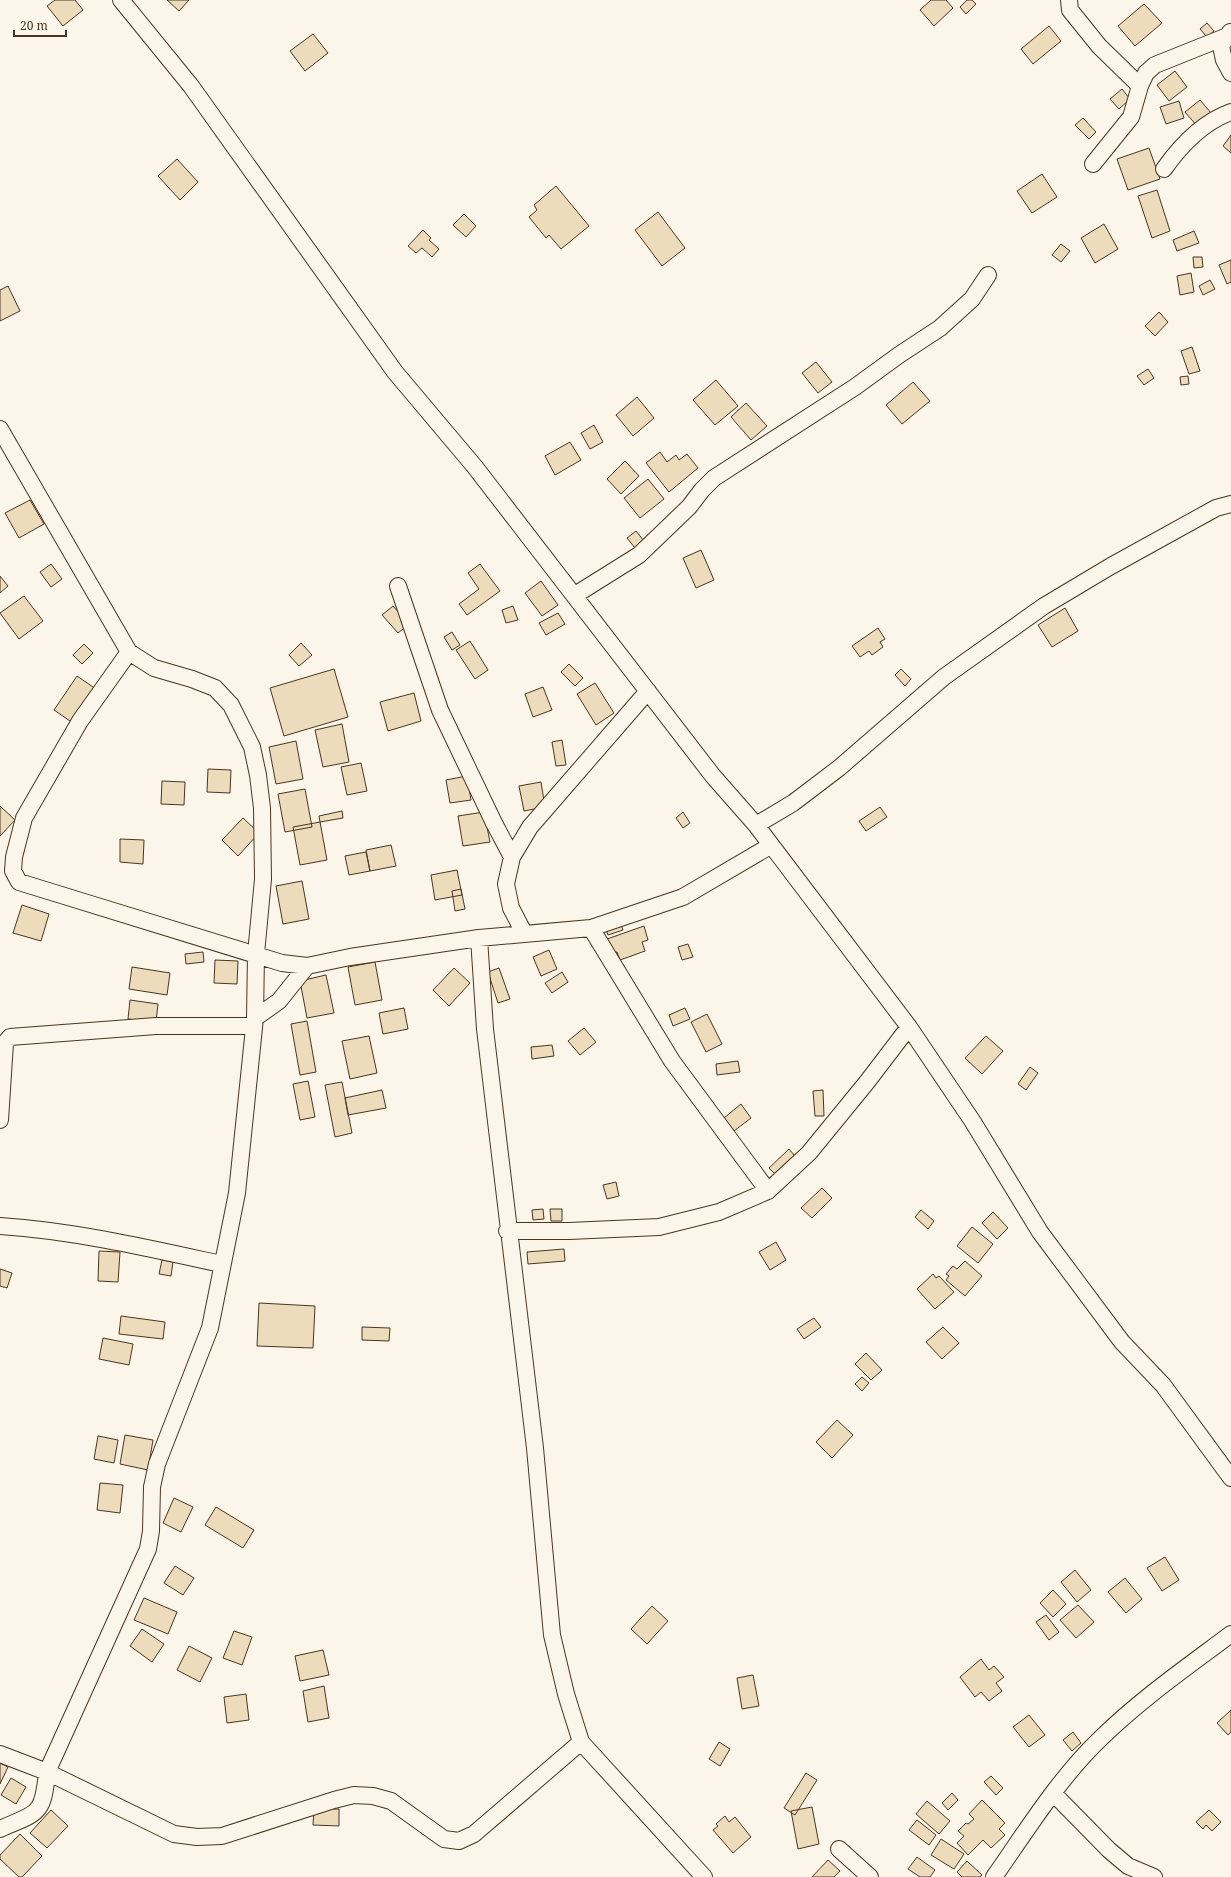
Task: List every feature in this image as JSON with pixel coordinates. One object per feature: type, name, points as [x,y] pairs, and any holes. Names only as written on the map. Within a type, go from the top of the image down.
[{"type":"street","points":[[121,0],[191,86],[395,372],[475,467],[713,776],[756,825],[770,846],[909,1027],[973,1122],[1040,1232],[1122,1342],[1163,1385],[1231,1478]]},
{"type":"street","points":[[1069,0],[1070,10],[1099,46],[1140,86]]},
{"type":"street","points":[[1093,164],[1132,117],[1140,86],[1146,73],[1155,65],[1228,34]]},
{"type":"street","points":[[1228,34],[1221,46],[1221,53],[1231,73]]},
{"type":"street","points":[[1164,169],[1178,150],[1192,137],[1218,116],[1231,112]]},
{"type":"street","points":[[575,595],[639,555],[689,507],[702,490],[714,478],[855,387],[940,328],[972,299],[988,275]]},
{"type":"street","points":[[0,430],[129,652],[154,668],[192,679],[215,688],[231,705],[252,748],[258,775],[262,808],[263,879],[256,954],[254,1022],[237,1193],[210,1328],[157,1464],[152,1487],[151,1531],[148,1549],[47,1772],[45,1794],[41,1806],[36,1813],[0,1829]]},
{"type":"street","points":[[756,825],[793,803],[839,768],[944,677],[1044,606],[1111,566],[1216,508],[1231,504]]},
{"type":"street","points":[[398,586],[440,710],[494,823],[512,856]]},
{"type":"street","points":[[129,652],[80,721],[24,818],[14,857],[13,871],[19,882],[282,962],[307,966],[350,957],[479,938],[591,928],[684,897],[770,846]]},
{"type":"street","points":[[524,933],[510,908],[506,884],[512,856],[530,827],[648,691]]},
{"type":"street","points":[[591,928],[672,1061],[768,1191]]},
{"type":"street","points":[[479,938],[485,1029],[507,1231],[534,1448],[552,1635],[566,1694],[581,1742],[704,1877]]},
{"type":"street","points":[[0,1120],[5,1043],[10,1037],[156,1026],[254,1022],[279,1001],[307,966]]},
{"type":"street","points":[[507,1231],[569,1231],[660,1227],[719,1212],[768,1191],[809,1153],[867,1082],[909,1027]]},
{"type":"street","points":[[0,1226],[34,1228],[109,1240],[222,1264]]},
{"type":"street","points":[[994,1877],[1070,1771],[1100,1738],[1156,1691],[1231,1634]]},
{"type":"street","points":[[0,1754],[47,1772],[174,1834],[197,1837],[222,1836],[334,1800],[354,1796],[373,1796],[391,1801],[444,1839],[459,1841],[474,1834],[581,1742]]},
{"type":"street","points":[[1053,1794],[1109,1850],[1123,1871],[1154,1877]]},
{"type":"street","points":[[839,1849],[870,1877]]},
{"type":"building","points":[[55,0],[75,0],[83,10],[63,26],[47,6]]},
{"type":"building","points":[[167,0],[189,0],[179,11]]},
{"type":"building","points":[[931,0],[946,0],[953,8],[934,26],[920,10]]},
{"type":"building","points":[[967,0],[972,0],[976,4],[966,14],[960,7]]},
{"type":"building","points":[[1144,4],[1162,23],[1135,46],[1118,26]]},
{"type":"building","points":[[1207,23],[1214,31],[1207,37],[1200,29]]},
{"type":"building","points":[[1049,26],[1061,41],[1033,64],[1021,49]]},
{"type":"building","points":[[313,34],[328,53],[305,71],[290,51]]},
{"type":"building","points":[[1175,71],[1187,87],[1169,101],[1157,85]]},
{"type":"building","points":[[1122,89],[1130,99],[1119,109],[1110,99]]},
{"type":"building","points":[[1200,100],[1212,114],[1198,127],[1185,112]]},
{"type":"building","points":[[1179,101],[1184,118],[1166,124],[1160,107]]},
{"type":"building","points":[[1083,118],[1096,132],[1089,139],[1075,125]]},
{"type":"building","points":[[1231,135],[1231,153],[1223,146]]},
{"type":"building","points":[[1149,148],[1160,179],[1128,190],[1117,159]]},
{"type":"building","points":[[177,159],[198,182],[180,200],[158,176]]},
{"type":"building","points":[[1042,174],[1057,197],[1032,213],[1017,191]]},
{"type":"building","points":[[556,186],[589,226],[561,249],[549,235],[546,238],[529,217],[537,210],[534,205]]},
{"type":"building","points":[[1157,190],[1170,231],[1152,238],[1138,196]]},
{"type":"building","points":[[658,212],[685,248],[662,266],[635,230]]},
{"type":"building","points":[[464,214],[476,226],[466,237],[453,225]]},
{"type":"building","points":[[1104,224],[1118,249],[1095,263],[1081,238]]},
{"type":"building","points":[[423,230],[431,238],[429,240],[439,249],[432,257],[422,248],[416,253],[408,246]]},
{"type":"building","points":[[1194,231],[1199,243],[1177,251],[1173,240]]},
{"type":"building","points":[[1061,244],[1070,251],[1061,262],[1052,255]]},
{"type":"building","points":[[1193,257],[1202,257],[1203,267],[1194,268]]},
{"type":"building","points":[[1231,260],[1231,282],[1227,284],[1219,265]]},
{"type":"building","points":[[1191,273],[1194,292],[1180,295],[1177,276]]},
{"type":"building","points":[[1210,280],[1215,289],[1203,295],[1199,286]]},
{"type":"building","points":[[8,286],[20,311],[0,321],[0,290]]},
{"type":"building","points":[[1159,312],[1168,322],[1155,336],[1145,326]]},
{"type":"building","points":[[1192,347],[1200,371],[1189,374],[1181,351]]},
{"type":"building","points":[[816,362],[832,382],[818,393],[802,373]]},
{"type":"building","points":[[1148,369],[1154,378],[1144,385],[1137,376]]},
{"type":"building","points":[[1188,376],[1189,384],[1181,385],[1180,377]]},
{"type":"building","points":[[716,380],[738,406],[715,425],[693,400]]},
{"type":"building","points":[[913,382],[930,401],[902,424],[886,405]]},
{"type":"building","points":[[637,397],[654,418],[633,436],[616,415]]},
{"type":"building","points":[[746,403],[767,426],[751,440],[731,417]]},
{"type":"building","points":[[594,425],[603,442],[590,449],[581,433]]},
{"type":"building","points":[[570,442],[581,460],[555,475],[545,456]]},
{"type":"building","points":[[660,452],[667,462],[676,455],[679,460],[687,454],[698,468],[669,492],[646,463]]},
{"type":"building","points":[[625,461],[639,476],[621,494],[607,479]]},
{"type":"building","points":[[648,479],[664,499],[640,518],[624,498]]},
{"type":"building","points":[[30,500],[44,524],[19,538],[5,513]]},
{"type":"building","points":[[636,531],[644,541],[635,548],[627,538]]},
{"type":"building","points":[[701,550],[714,580],[696,588],[683,558]]},
{"type":"building","points":[[51,564],[62,579],[51,587],[40,572]]},
{"type":"building","points":[[480,564],[500,591],[467,615],[459,604],[479,589],[468,573]]},
{"type":"building","points":[[0,576],[8,586],[0,593]]},
{"type":"building","points":[[541,581],[558,605],[542,616],[525,593]]},
{"type":"building","points":[[24,596],[43,621],[19,639],[0,613]]},
{"type":"building","points":[[393,606],[409,624],[398,633],[382,615]]},
{"type":"building","points":[[513,606],[518,620],[506,623],[502,610]]},
{"type":"building","points":[[1065,608],[1078,631],[1052,647],[1038,625]]},
{"type":"building","points":[[558,613],[565,624],[546,635],[539,623]]},
{"type":"building","points":[[878,628],[885,639],[880,642],[883,647],[872,655],[869,651],[860,657],[852,646]]},
{"type":"building","points":[[452,632],[460,645],[452,650],[444,637]]},
{"type":"building","points":[[470,641],[488,670],[475,679],[456,650]]},
{"type":"building","points":[[301,643],[312,655],[299,666],[289,655]]},
{"type":"building","points":[[84,644],[93,653],[82,664],[73,655]]},
{"type":"building","points":[[569,664],[583,678],[575,686],[561,672]]},
{"type":"building","points":[[334,669],[348,717],[284,736],[270,688]]},
{"type":"building","points":[[901,669],[911,679],[905,686],[895,675]]},
{"type":"building","points":[[77,676],[96,689],[73,723],[54,710]]},
{"type":"building","points":[[595,683],[614,713],[596,725],[577,694]]},
{"type":"building","points":[[543,687],[552,710],[533,717],[525,694]]},
{"type":"building","points":[[414,693],[421,721],[388,731],[380,702]]},
{"type":"building","points":[[342,724],[349,762],[323,767],[315,730]]},
{"type":"building","points":[[562,740],[566,765],[556,766],[552,742]]},
{"type":"building","points":[[296,741],[303,779],[276,784],[269,747]]},
{"type":"building","points":[[361,763],[367,791],[347,795],[341,767]]},
{"type":"building","points":[[208,769],[231,770],[230,793],[207,792]]},
{"type":"building","points":[[467,776],[471,800],[450,803],[446,780]]},
{"type":"building","points":[[162,781],[185,782],[184,805],[161,804]]},
{"type":"building","points":[[541,782],[545,807],[524,811],[519,786]]},
{"type":"building","points":[[305,789],[312,827],[285,832],[278,794]]},
{"type":"building","points":[[0,806],[15,820],[0,836]]},
{"type":"building","points":[[880,807],[887,817],[866,831],[859,821]]},
{"type":"building","points":[[342,811],[343,818],[320,822],[319,816]]},
{"type":"building","points":[[484,812],[490,842],[463,846],[458,816]]},
{"type":"building","points":[[683,812],[690,823],[683,828],[676,818]]},
{"type":"building","points":[[243,818],[259,833],[238,856],[222,840]]},
{"type":"building","points":[[320,822],[327,860],[300,865],[293,827]]},
{"type":"building","points":[[120,839],[144,840],[143,864],[120,862]]},
{"type":"building","points":[[391,845],[396,866],[370,871],[366,850]]},
{"type":"building","points":[[366,852],[370,871],[349,875],[345,856]]},
{"type":"building","points":[[457,870],[462,895],[435,900],[431,875]]},
{"type":"building","points":[[302,881],[309,919],[283,924],[276,886]]},
{"type":"building","points":[[461,889],[465,909],[455,911],[452,891]]},
{"type":"building","points":[[22,905],[49,914],[41,941],[13,933]]},
{"type":"building","points":[[620,922],[623,930],[608,935],[605,927]]},
{"type":"building","points":[[644,926],[648,940],[642,942],[645,951],[620,960],[617,952],[612,953],[607,939]]},
{"type":"building","points":[[688,944],[693,957],[682,960],[678,947]]},
{"type":"building","points":[[549,950],[557,969],[541,976],[533,957]]},
{"type":"building","points":[[203,952],[204,962],[186,964],[185,954]]},
{"type":"building","points":[[215,960],[238,961],[237,984],[214,983]]},
{"type":"building","points":[[375,962],[382,1000],[355,1005],[348,967]]},
{"type":"building","points":[[132,967],[170,973],[167,995],[129,989]]},
{"type":"building","points":[[454,968],[470,983],[449,1006],[433,990]]},
{"type":"building","points":[[499,968],[510,999],[498,1003],[488,972]]},
{"type":"building","points":[[562,972],[568,982],[552,993],[545,983]]},
{"type":"building","points":[[326,975],[334,1013],[307,1018],[300,981]]},
{"type":"building","points":[[130,1000],[158,1004],[156,1022],[128,1019]]},
{"type":"building","points":[[404,1008],[408,1029],[383,1034],[379,1013]]},
{"type":"building","points":[[685,1008],[690,1019],[673,1026],[669,1015]]},
{"type":"building","points":[[707,1014],[722,1044],[706,1052],[691,1022]]},
{"type":"building","points":[[307,1021],[316,1072],[300,1075],[291,1024]]},
{"type":"building","points":[[584,1028],[596,1042],[580,1055],[568,1041]]},
{"type":"building","points":[[369,1036],[377,1073],[350,1079],[342,1041]]},
{"type":"building","points":[[986,1036],[1003,1051],[982,1074],[965,1058]]},
{"type":"building","points":[[552,1045],[554,1056],[532,1059],[531,1047]]},
{"type":"building","points":[[738,1061],[740,1072],[717,1075],[716,1064]]},
{"type":"building","points":[[1030,1067],[1038,1073],[1026,1090],[1018,1084]]},
{"type":"building","points":[[308,1081],[315,1117],[300,1120],[293,1084]]},
{"type":"building","points":[[342,1082],[352,1133],[335,1137],[325,1085]]},
{"type":"building","points":[[382,1090],[386,1108],[348,1115],[345,1098]]},
{"type":"building","points":[[823,1090],[824,1116],[815,1116],[813,1091]]},
{"type":"building","points":[[741,1104],[751,1118],[734,1131],[724,1118]]},
{"type":"building","points":[[789,1149],[795,1156],[775,1174],[769,1168]]},
{"type":"building","points":[[616,1182],[619,1196],[607,1199],[603,1185]]},
{"type":"building","points":[[822,1188],[832,1198],[812,1218],[801,1208]]},
{"type":"building","points":[[543,1209],[544,1219],[533,1220],[532,1210]]},
{"type":"building","points":[[550,1209],[562,1209],[562,1221],[551,1221]]},
{"type":"building","points":[[921,1210],[934,1221],[928,1229],[915,1217]]},
{"type":"building","points":[[993,1212],[1008,1228],[997,1239],[982,1223]]},
{"type":"building","points":[[972,1227],[993,1244],[978,1263],[957,1246]]},
{"type":"building","points":[[776,1242],[786,1260],[770,1270],[759,1252]]},
{"type":"building","points":[[564,1249],[565,1261],[528,1264],[527,1252]]},
{"type":"building","points":[[99,1251],[120,1252],[118,1282],[98,1281]]},
{"type":"building","points":[[162,1260],[173,1262],[171,1276],[159,1274]]},
{"type":"building","points":[[965,1261],[982,1276],[965,1296],[946,1280],[949,1276],[946,1274],[953,1266],[957,1269]]},
{"type":"building","points":[[0,1269],[12,1273],[7,1288],[0,1286]]},
{"type":"building","points":[[933,1274],[936,1278],[939,1276],[954,1292],[935,1309],[917,1289]]},
{"type":"building","points":[[259,1303],[315,1306],[313,1348],[257,1346]]},
{"type":"building","points":[[121,1316],[165,1322],[163,1339],[119,1334]]},
{"type":"building","points":[[814,1318],[821,1327],[804,1339],[797,1329]]},
{"type":"building","points":[[362,1327],[390,1328],[389,1341],[362,1340]]},
{"type":"building","points":[[943,1327],[959,1343],[942,1359],[926,1342]]},
{"type":"building","points":[[103,1338],[133,1344],[129,1365],[99,1359]]},
{"type":"building","points":[[866,1353],[882,1370],[871,1380],[855,1364]]},
{"type":"building","points":[[862,1377],[869,1383],[862,1391],[855,1384]]},
{"type":"building","points":[[837,1420],[853,1435],[832,1458],[816,1442]]},
{"type":"building","points":[[125,1435],[153,1440],[148,1470],[120,1464]]},
{"type":"building","points":[[98,1436],[118,1440],[114,1463],[94,1459]]},
{"type":"building","points":[[100,1483],[123,1485],[120,1513],[97,1510]]},
{"type":"building","points":[[174,1498],[193,1507],[181,1532],[163,1523]]},
{"type":"building","points":[[216,1507],[254,1530],[243,1548],[205,1525]]},
{"type":"building","points":[[1165,1557],[1179,1580],[1162,1591],[1147,1568]]},
{"type":"building","points":[[175,1566],[194,1578],[183,1595],[164,1583]]},
{"type":"building","points":[[1075,1570],[1091,1590],[1077,1602],[1061,1582]]},
{"type":"building","points":[[1125,1578],[1142,1599],[1126,1613],[1108,1592]]},
{"type":"building","points":[[1053,1590],[1066,1604],[1053,1617],[1040,1603]]},
{"type":"building","points":[[144,1598],[177,1612],[168,1634],[134,1620]]},
{"type":"building","points":[[1078,1605],[1094,1622],[1076,1638],[1060,1620]]},
{"type":"building","points":[[652,1606],[668,1621],[647,1644],[631,1629]]},
{"type":"building","points":[[1046,1615],[1059,1632],[1049,1640],[1036,1622]]},
{"type":"building","points":[[142,1629],[164,1644],[152,1662],[130,1646]]},
{"type":"building","points":[[234,1631],[252,1637],[242,1665],[223,1658]]},
{"type":"building","points":[[189,1646],[212,1658],[200,1682],[177,1670]]},
{"type":"building","points":[[323,1650],[329,1675],[300,1681],[295,1656]]},
{"type":"building","points":[[981,1659],[989,1670],[994,1666],[1004,1677],[996,1683],[1002,1691],[989,1701],[981,1692],[975,1697],[960,1677]]},
{"type":"building","points":[[753,1675],[759,1706],[742,1709],[737,1678]]},
{"type":"building","points":[[324,1686],[329,1718],[308,1722],[303,1691]]},
{"type":"building","points":[[246,1694],[249,1720],[227,1723],[224,1697]]},
{"type":"building","points":[[1231,1710],[1231,1732],[1228,1735],[1217,1723]]},
{"type":"building","points":[[1029,1715],[1045,1735],[1029,1747],[1013,1727]]},
{"type":"building","points":[[1073,1732],[1081,1743],[1072,1751],[1063,1740]]},
{"type":"building","points":[[719,1742],[730,1749],[720,1766],[709,1759]]},
{"type":"building","points":[[0,1763],[8,1767],[0,1784]]},
{"type":"building","points":[[806,1773],[817,1780],[795,1815],[784,1808]]},
{"type":"building","points":[[991,1776],[1003,1788],[996,1795],[984,1782]]},
{"type":"building","points":[[11,1778],[26,1787],[16,1804],[1,1795]]},
{"type":"building","points":[[952,1793],[958,1800],[948,1810],[942,1803]]},
{"type":"building","points":[[982,1800],[1005,1823],[999,1829],[1005,1835],[991,1848],[983,1840],[968,1855],[957,1843],[964,1836],[958,1831],[966,1823],[968,1824],[974,1819],[969,1814]]},
{"type":"building","points":[[927,1801],[950,1821],[939,1834],[916,1814]]},
{"type":"building","points":[[812,1807],[819,1844],[798,1849],[791,1811]]},
{"type":"building","points":[[314,1809],[339,1809],[339,1826],[313,1825]]},
{"type":"building","points":[[51,1810],[68,1826],[47,1848],[30,1833]]},
{"type":"building","points":[[1209,1810],[1221,1822],[1212,1831],[1206,1825],[1203,1829],[1196,1822]]},
{"type":"building","points":[[725,1816],[729,1822],[735,1817],[751,1837],[733,1853],[713,1830],[718,1826],[716,1824]]},
{"type":"building","points":[[917,1820],[936,1835],[929,1845],[909,1830]]},
{"type":"building","points":[[20,1834],[42,1856],[22,1877],[19,1877],[0,1859],[0,1855]]},
{"type":"building","points":[[941,1839],[964,1854],[954,1869],[931,1855]]},
{"type":"building","points":[[917,1857],[935,1870],[930,1877],[920,1877],[908,1869]]},
{"type":"building","points":[[828,1860],[840,1871],[834,1877],[812,1877]]},
{"type":"building","points":[[967,1861],[982,1875],[980,1877],[962,1877],[957,1872]]}]
